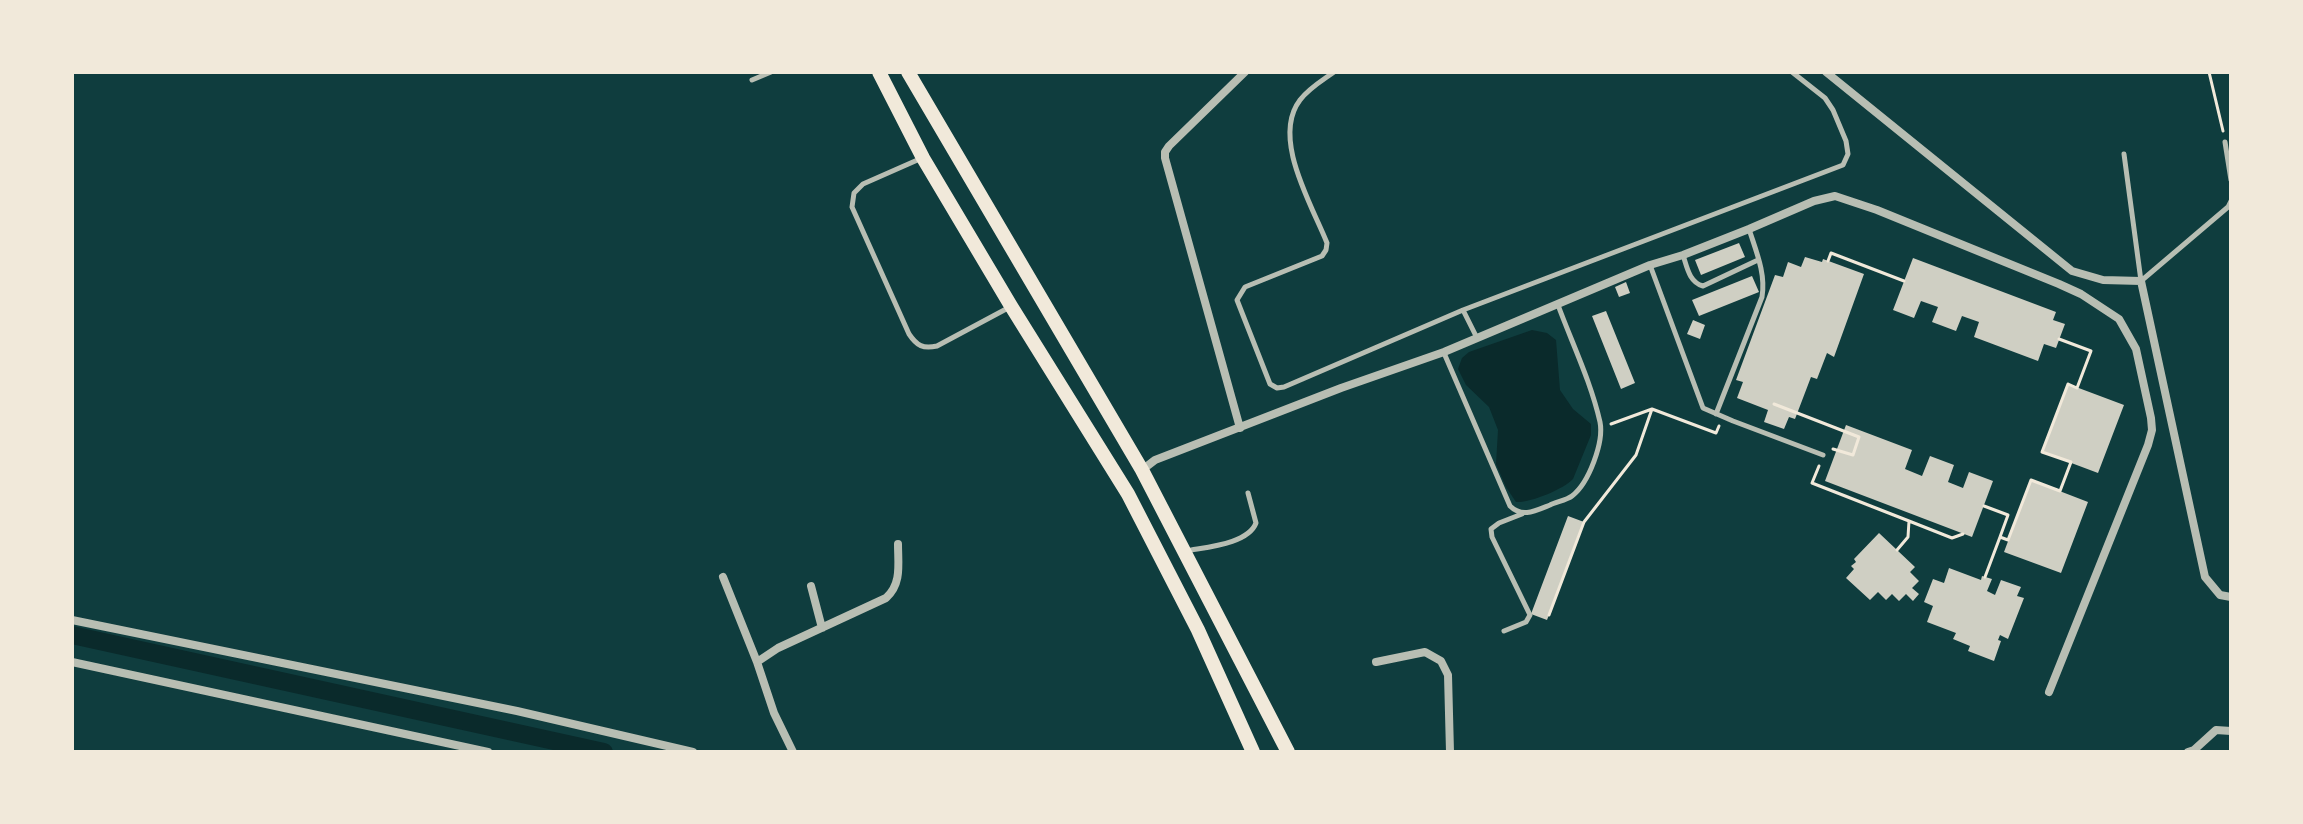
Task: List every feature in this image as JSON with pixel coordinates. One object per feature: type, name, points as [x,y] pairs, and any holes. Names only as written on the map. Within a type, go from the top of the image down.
[{"type":"main road","points":[[879,72],[923,158],[1128,494],[1198,630],[1253,752]]},
{"type":"main road","points":[[908,72],[1142,470],[1288,752]]},
{"type":"main road","points":[[1128,494],[1129,481],[1142,470]]},
{"type":"street","points":[[1240,428],[1165,152],[1245,72]]},
{"type":"street","points":[[1826,72],[2072,271],[2103,280],[2141,281],[2205,577],[2220,595],[2231,597]]},
{"type":"street","points":[[1142,470],[1155,460],[1444,352],[1650,265],[1683,255],[1814,201],[1835,196],[1877,210],[2081,294],[2119,319],[2136,349],[2152,430],[2049,692]]},
{"type":"street","points":[[757,662],[778,648],[886,598],[898,583],[898,544]]},
{"type":"street","points":[[723,577],[774,713],[793,752]]},
{"type":"street","points":[[811,586],[822,628]]},
{"type":"street","points":[[72,620],[517,711],[693,752]]},
{"type":"street","points":[[1376,662],[1425,652],[1441,661],[1448,675],[1450,752]]},
{"type":"street","points":[[72,662],[488,752]]},
{"type":"street","points":[[2188,752],[2216,730],[2231,731]]},
{"type":"lane","points":[[752,80],[771,72]]},
{"type":"lane","points":[[1334,72],[1299,101],[1289,130],[1295,165],[1327,243],[1326,250],[1322,256],[1245,287],[1237,300],[1270,384],[1277,388],[1463,310],[1843,165],[1848,154],[1846,141],[1833,110],[1825,98],[1792,72]]},
{"type":"lane","points":[[2225,142],[2231,180]]},
{"type":"lane","points":[[2124,154],[2141,281]]},
{"type":"lane","points":[[923,158],[863,184],[854,193],[852,207],[909,334],[915,344],[925,348],[937,346],[1011,306]]},
{"type":"lane","points":[[2141,281],[2228,207],[2231,201]]},
{"type":"lane","points":[[1716,414],[1762,297],[1762,271],[1749,229]]},
{"type":"lane","points":[[1683,255],[1692,279],[1703,286],[1758,260]]},
{"type":"lane","points":[[1650,265],[1703,408],[1823,455]]},
{"type":"lane","points":[[1504,631],[1526,622],[1530,615],[1491,529],[1499,523],[1572,496],[1587,478],[1596,454],[1601,425],[1558,305]]},
{"type":"lane","points":[[1463,310],[1477,338]]},
{"type":"lane","points":[[1444,352],[1510,506],[1523,514]]},
{"type":"lane","points":[[1185,551],[1220,545],[1248,535],[1256,523],[1248,493]]},
{"type":"path","points":[[2209,72],[2225,142]]},
{"type":"path","points":[[1828,261],[1831,253],[1904,281]]},
{"type":"path","points":[[2000,537],[2008,540],[2031,480],[2060,491],[2071,462],[2042,452],[2068,384],[2077,388],[2091,351],[2059,339]]},
{"type":"path","points":[[1774,404],[1859,437],[1853,455],[1827,447],[1812,483],[1952,538],[1963,534]]},
{"type":"path","points":[[1549,615],[1584,522],[1636,455],[1652,409]]},
{"type":"path","points":[[1984,506],[2008,515],[1985,577]]},
{"type":"path","points":[[1897,550],[1908,537],[1909,521]]},
{"type":"water","points":[[1532,330],[1547,333],[1556,340],[1560,390],[1573,409],[1591,424],[1591,435],[1573,479],[1546,495],[1516,502],[1496,464],[1498,430],[1489,407],[1466,385],[1458,369],[1462,358],[1469,352]]},
{"type":"building","points":[[1739,243],[1745,257],[1701,275],[1695,260]]},
{"type":"building","points":[[1805,257],[1822,262],[1823,259],[1864,274],[1834,357],[1827,353],[1817,379],[1811,377],[1795,419],[1789,417],[1784,429],[1764,422],[1768,410],[1737,398],[1743,382],[1736,380],[1775,275],[1783,277],[1788,262],[1801,267]]},
{"type":"building","points":[[1913,258],[2056,312],[2053,320],[2065,324],[2056,348],[2044,344],[2038,361],[1974,337],[1979,322],[1962,316],[1956,331],[1932,322],[1938,307],[1921,301],[1914,318],[1893,310]]},
{"type":"building","points":[[1752,276],[1759,292],[1699,316],[1692,300]]},
{"type":"building","points":[[1626,282],[1630,293],[1619,297],[1615,287]]},
{"type":"building","points":[[1606,311],[1635,383],[1621,389],[1592,316]]},
{"type":"building","points":[[1693,320],[1705,325],[1700,339],[1687,334]]},
{"type":"building","points":[[2068,384],[2124,405],[2098,473],[2042,452]]},
{"type":"building","points":[[1846,425],[1912,450],[1905,469],[1922,476],[1930,456],[1954,465],[1948,482],[1963,488],[1969,472],[1993,481],[1972,537],[1825,481]]},
{"type":"building","points":[[2031,480],[2088,502],[2061,573],[2004,552]]},
{"type":"building","points":[[1568,516],[1584,522],[1547,620],[1531,614]]},
{"type":"building","points":[[1879,533],[1915,567],[1910,572],[1919,581],[1912,588],[1919,594],[1913,601],[1906,594],[1899,601],[1892,594],[1886,600],[1878,592],[1870,600],[1846,578],[1854,569],[1851,566],[1856,562],[1854,559]]},
{"type":"building","points":[[1949,568],[1981,580],[1982,576],[1992,579],[1987,591],[1995,595],[2001,580],[2021,587],[2017,596],[2024,598],[2008,639],[2000,635],[1994,661],[1968,651],[1970,646],[1953,639],[1956,633],[1927,622],[1933,606],[1924,602],[1933,579],[1944,583]]},
{"type":"waterway","points":[[72,635],[604,752]]}]
